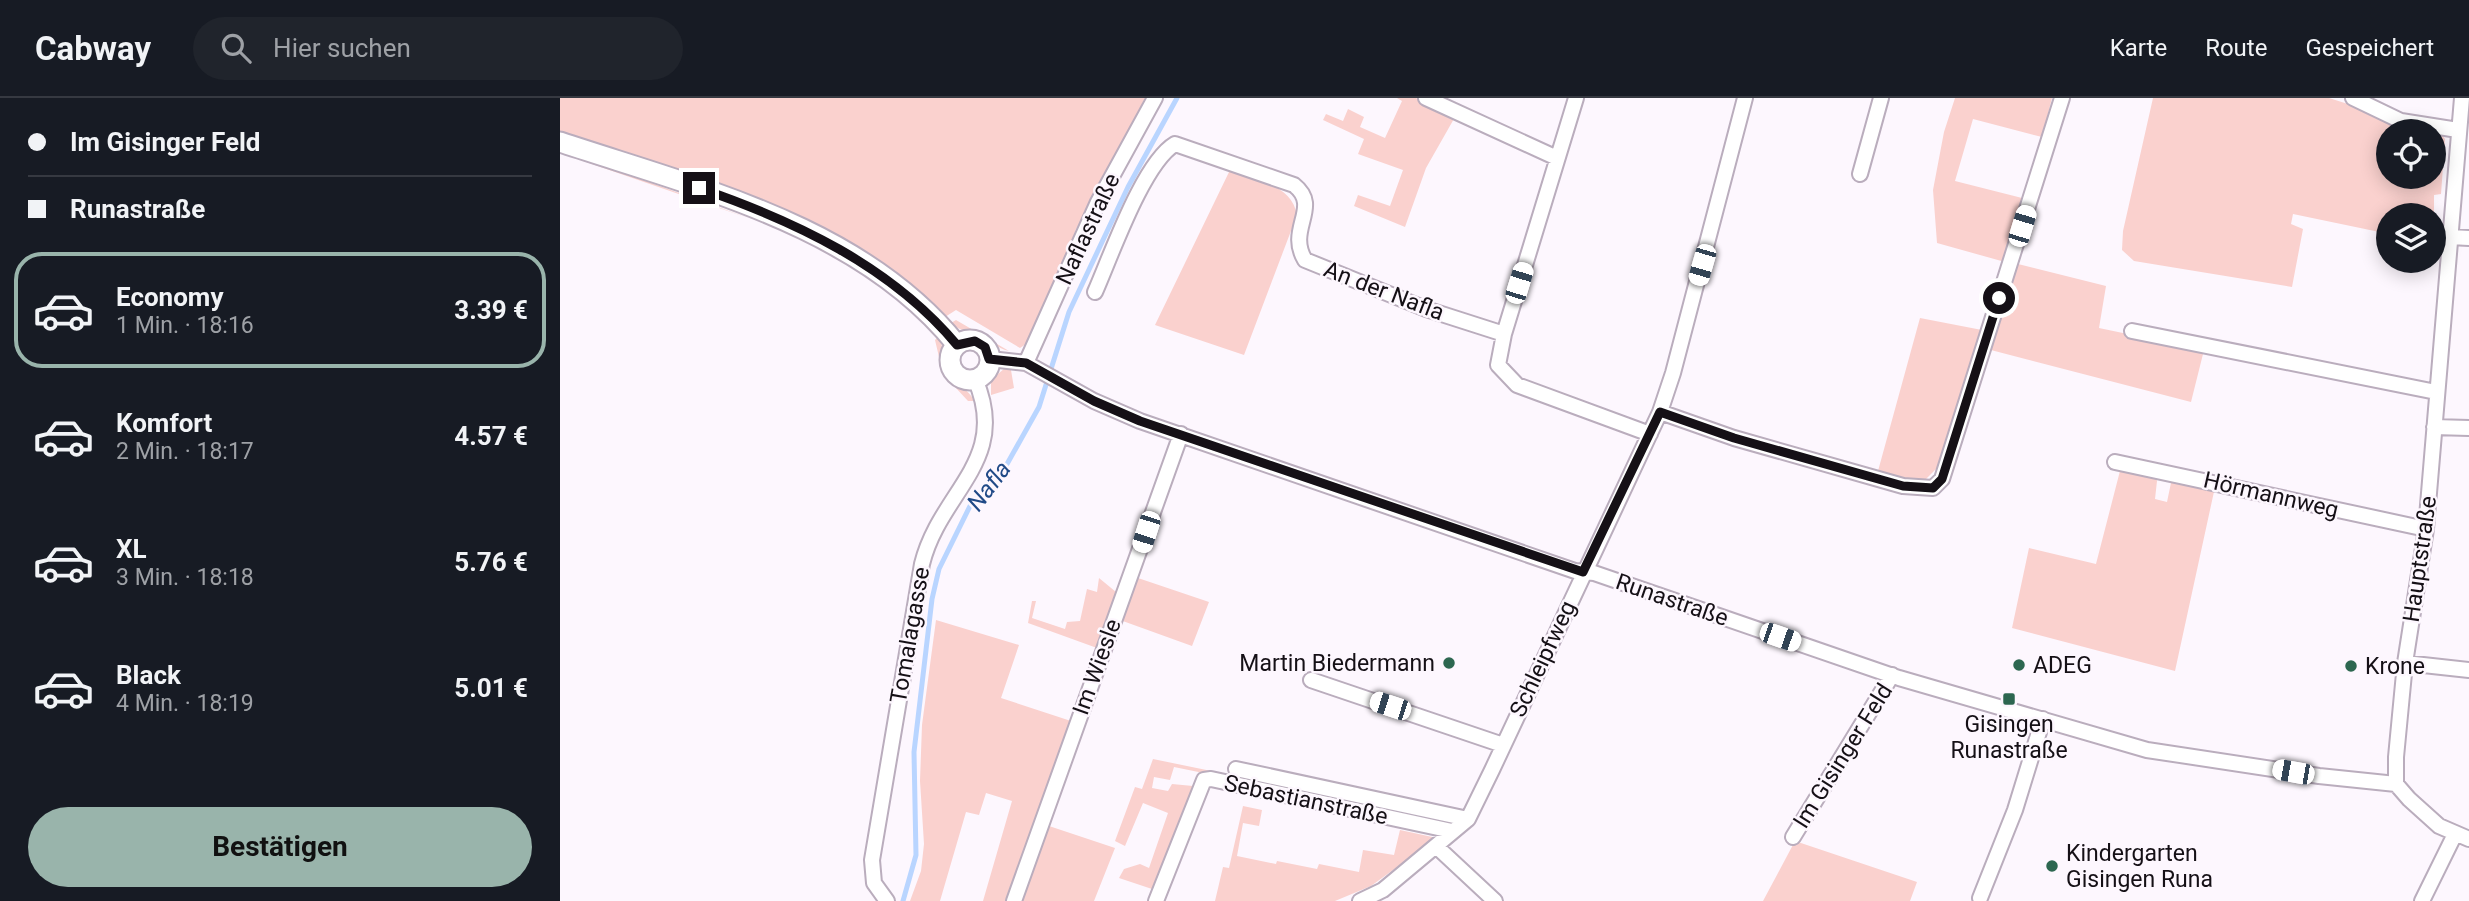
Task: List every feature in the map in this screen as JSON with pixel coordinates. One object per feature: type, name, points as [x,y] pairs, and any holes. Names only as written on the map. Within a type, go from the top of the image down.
[{"type":"street","name":"Naflastraße","points":[[1026,363],[1083,232],[1155,98]]},
{"type":"street","points":[[1426,98],[1557,158]]},
{"type":"street","points":[[1576,98],[1504,334],[1498,365],[1517,385],[1650,434]]},
{"type":"street","name":"Schleipfweg","points":[[1437,847],[1468,819],[1660,412],[1673,373],[1745,98]]},
{"type":"street","points":[[1860,174],[1881,98]]},
{"type":"street","points":[[1660,412],[1734,438],[1903,486],[1933,488],[1944,471],[2062,98]]},
{"type":"street","points":[[2353,98],[2401,121],[2458,130]]},
{"type":"street","name":"Hauptstraße","points":[[2396,784],[2396,739],[2426,529],[2462,98]]},
{"type":"street","points":[[560,142],[717,195],[806,232],[859,260],[900,289],[957,345],[950,356],[953,370],[962,378],[975,379],[986,372],[989,359]]},
{"type":"street","name":"An der Nafla","points":[[1095,292],[1136,198],[1157,160],[1175,144],[1294,185],[1302,191],[1307,203],[1297,236],[1298,248],[1305,260],[1426,309],[1504,334]]},
{"type":"street","points":[[2449,237],[2469,238]]},
{"type":"street","points":[[2132,331],[2436,392]]},
{"type":"street","name":"Runastraße","points":[[957,345],[975,341],[985,347],[989,359],[1026,363],[1094,401],[1400,512],[1892,675],[2147,750],[2319,776],[2396,784]]},
{"type":"street","name":"Tomalagasse","points":[[887,901],[874,883],[872,860],[912,619],[929,541],[947,505],[976,464],[984,443],[987,418],[975,379]]},
{"type":"street","points":[[2434,427],[2469,428]]},
{"type":"street","name":"Im Wiesle","points":[[1014,901],[1181,434]]},
{"type":"street","name":"Hörmannweg","points":[[2115,462],[2426,529]]},
{"type":"street","points":[[2405,663],[2469,670]]},
{"type":"street","name":"Im Gisinger Feld","points":[[1793,836],[1892,675]]},
{"type":"street","name":"Schleipfweg","points":[[1311,680],[1503,745]]},
{"type":"street","points":[[1980,898],[2015,810],[2043,719]]},
{"type":"street","points":[[1236,769],[1468,819]]},
{"type":"street","name":"Sebastianstraße","points":[[1156,901],[1204,780],[1211,779],[1452,831]]},
{"type":"street","points":[[2396,784],[2439,825],[2462,837],[2423,901]]},
{"type":"street","points":[[1360,901],[1383,890],[1437,847],[1495,901]]},
{"type":"shaded area","points":[[560,98],[1145,98],[1142,104],[1144,106],[1076,229],[1058,280],[1029,342],[1020,348],[956,310],[945,317],[904,281],[560,133]]},
{"type":"shaded area","points":[[1397,98],[1416,98],[1455,117],[1426,168],[1405,227],[1354,206],[1358,195],[1390,206],[1403,170],[1358,154],[1364,139],[1323,120],[1326,114],[1343,121],[1348,109],[1364,117],[1360,127],[1385,138],[1402,101]]},
{"type":"shaded area","points":[[1955,98],[2052,98],[2042,137],[1973,119],[1955,181],[2026,199],[2005,262],[1937,243],[1933,190],[1944,132]]},
{"type":"shaded area","points":[[2153,98],[2329,98],[2395,119],[2376,119],[2376,189],[2441,189],[2441,194],[2434,195],[2434,203],[2376,203],[2376,231],[2293,214],[2291,224],[2303,229],[2292,287],[2134,261],[2122,250],[2123,231]]},
{"type":"shaded area","points":[[560,150],[751,219],[560,153]]},
{"type":"shaded area","points":[[1230,170],[1280,190],[1294,205],[1297,215],[1244,355],[1155,325]]},
{"type":"shaded area","points":[[2018,264],[2106,286],[2099,328],[2204,350],[2191,402],[1987,349]]},
{"type":"shaded area","points":[[1920,318],[1982,330],[1938,467],[1922,483],[1878,471]]},
{"type":"shaded area","points":[[956,320],[1009,351],[983,336],[958,328],[951,323]]},
{"type":"shaded area","points":[[938,337],[946,371],[974,401],[968,401],[943,374],[935,340]]},
{"type":"shaded area","points":[[1005,368],[1011,370],[1014,388],[991,395],[991,380]]},
{"type":"shaded area","points":[[2121,467],[2154,473],[2157,481],[2155,499],[2167,502],[2172,478],[2215,487],[2175,671],[2012,628],[2029,548],[2096,564]]},
{"type":"shaded area","points":[[1135,577],[1209,602],[1192,646],[1120,620]]},
{"type":"shaded area","points":[[1099,578],[1116,592],[1097,648],[1028,623],[1032,601],[1036,601],[1032,618],[1065,629],[1067,622],[1080,621],[1087,589],[1097,592]]},
{"type":"shaded area","points":[[936,620],[1019,645],[1001,698],[1071,721],[1005,901],[983,901],[1012,801],[986,793],[979,815],[966,812],[940,901],[910,901],[921,871],[924,844],[920,781],[922,725]]},
{"type":"shaded area","points":[[1153,759],[1444,819],[1443,822],[1174,767],[1170,780],[1154,777],[1152,788],[1168,791],[1172,784],[1193,786],[1152,889],[1119,878],[1124,869],[1140,864],[1149,868],[1168,813],[1143,803],[1125,846],[1115,841],[1135,787],[1142,789]]},
{"type":"shaded area","points":[[1243,806],[1262,810],[1259,826],[1243,823],[1237,856],[1276,864],[1277,861],[1317,869],[1319,864],[1359,872],[1363,850],[1394,855],[1400,830],[1437,838],[1371,886],[1335,901],[1215,901],[1223,867],[1229,868]]},
{"type":"shaded area","points":[[1046,825],[1115,848],[1094,901],[1021,901]]},
{"type":"shaded area","points":[[1795,841],[1917,882],[1910,901],[1763,901]]},
{"type":"waterway","name":"Nafla","points":[[903,901],[916,855],[914,752],[932,599],[939,569],[971,504],[1002,473],[1039,407],[1069,312],[1128,187],[1177,98]]},
{"type":"place","name":"Martin Biedermann","points":[[1449,663]]},
{"type":"place","name":"ADEG","points":[[2019,665]]},
{"type":"place","name":"Krone","points":[[2351,666]]},
{"type":"place","name":"Gisingen Runastraße","points":[[2009,699]]},
{"type":"place","name":"Kindergarten Gisingen Runa","points":[[2052,866]]},
{"type":"route","points":[[699,188],[798,228],[859,260],[921,306],[957,345],[968,340],[980,343],[985,347],[989,359],[1026,363],[1094,401],[1140,421],[1583,572],[1660,412],[1734,438],[1903,486],[1933,488],[1942,479],[1999,298]]}]
